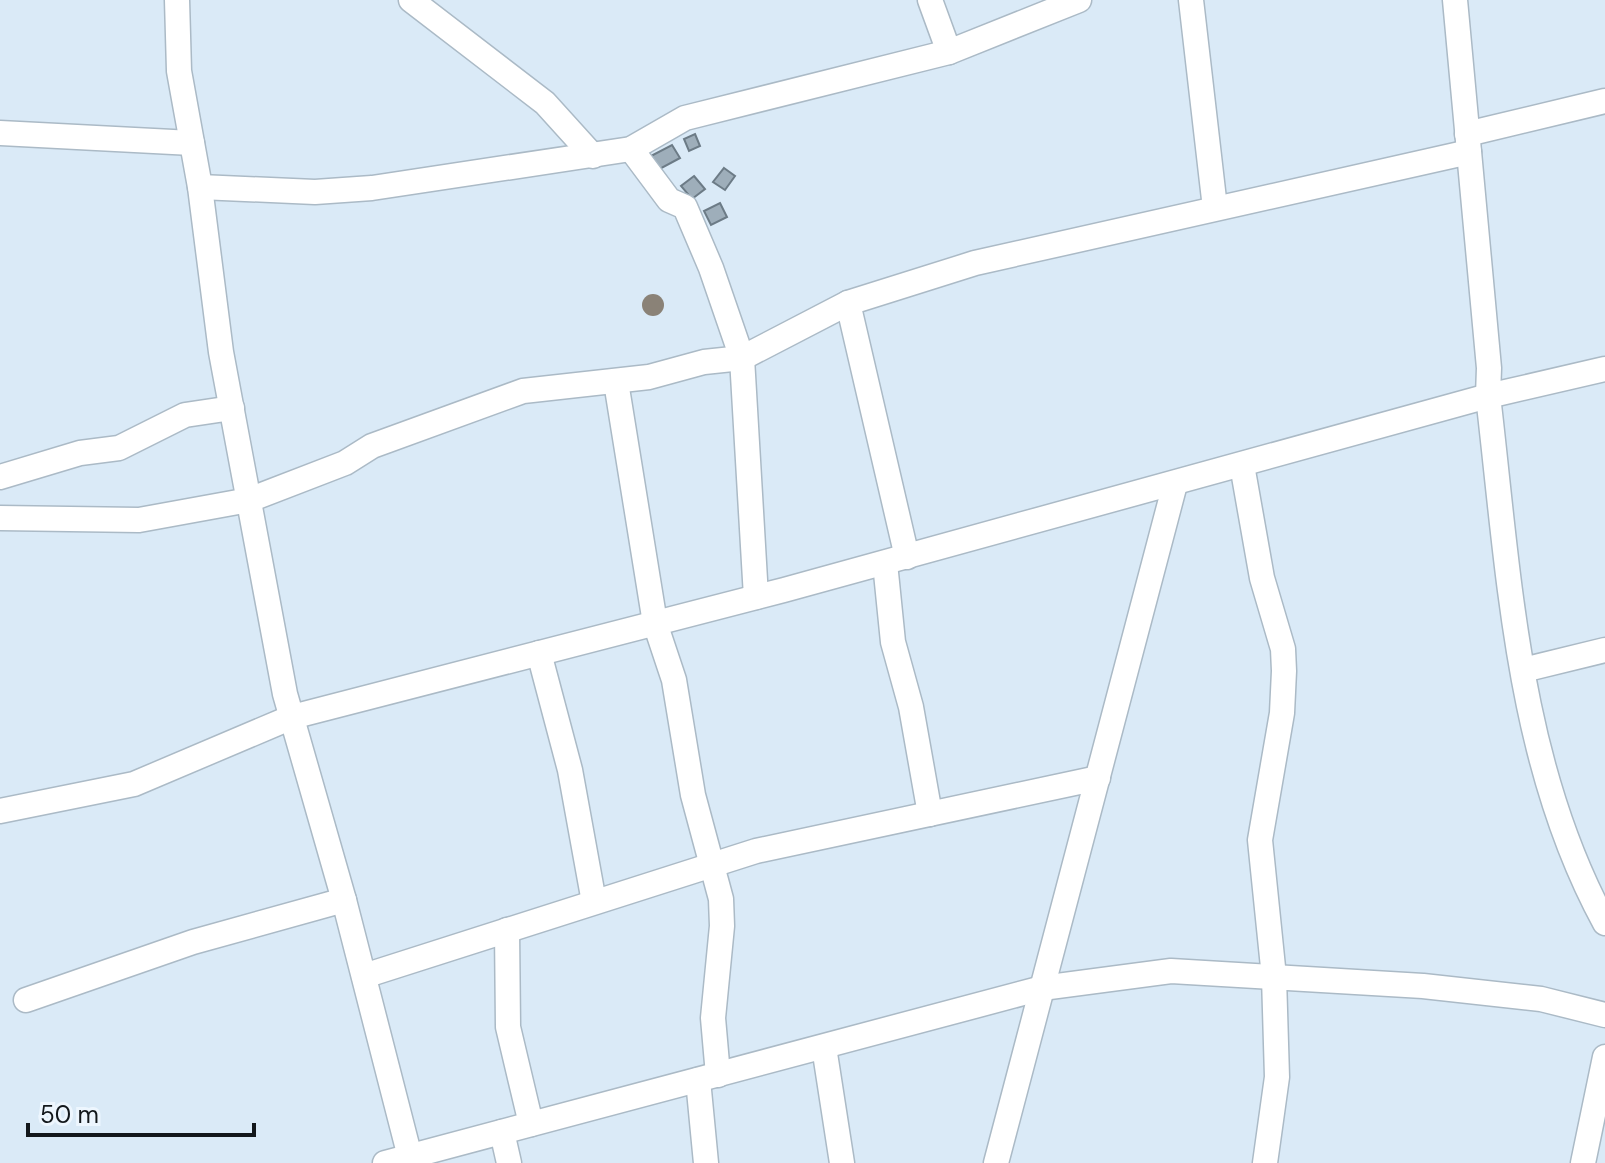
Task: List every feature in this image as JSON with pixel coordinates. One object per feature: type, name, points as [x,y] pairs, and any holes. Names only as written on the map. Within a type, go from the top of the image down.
[{"type":"street","points":[[177,0],[179,71],[200,187],[232,408],[292,717],[344,900],[410,1157]]},
{"type":"street","points":[[411,0],[545,103],[593,156]]},
{"type":"street","points":[[930,0],[949,52]]},
{"type":"street","points":[[200,187],[315,192],[358,189],[631,149],[685,118],[949,52],[1079,0]]},
{"type":"street","points":[[1191,0],[1215,208]]},
{"type":"street","points":[[1455,0],[1488,396],[1523,670],[1544,779],[1605,923]]},
{"type":"street","points":[[0,518],[139,520],[249,500],[345,463],[372,446],[523,391],[616,382],[704,362],[742,358],[848,303],[975,263],[1215,208],[1468,143],[1605,101]]},
{"type":"street","points":[[0,133],[192,143]]},
{"type":"street","points":[[631,149],[669,200],[685,207],[711,268],[742,358],[756,597]]},
{"type":"street","points":[[848,303],[896,560],[893,642],[911,707],[930,814]]},
{"type":"street","points":[[0,811],[134,784],[292,717],[896,560],[1488,396],[1605,369]]},
{"type":"street","points":[[616,382],[655,623],[674,680],[693,795],[723,911],[708,1078],[706,1163]]},
{"type":"street","points":[[0,477],[80,453],[119,448],[185,415],[232,408]]},
{"type":"street","points":[[1242,465],[1262,578],[1283,649],[1282,713],[1260,840],[1274,977],[1277,1077],[1265,1163]]},
{"type":"street","points":[[996,1163],[1175,484]]},
{"type":"street","points":[[1523,670],[1605,650]]},
{"type":"street","points":[[539,653],[570,770],[594,902]]},
{"type":"street","points":[[364,976],[756,851],[1098,778]]},
{"type":"street","points":[[26,1000],[193,942],[344,900]]},
{"type":"street","points":[[507,930],[508,1027],[531,1124]]},
{"type":"street","points":[[385,1163],[1042,988],[1171,971],[1423,986],[1541,999],[1605,1015]]},
{"type":"street","points":[[824,1047],[842,1163]]},
{"type":"street","points":[[1583,1163],[1605,1057]]},
{"type":"street","points":[[502,1132],[509,1163]]},
{"type":"building","points":[[695,134],[700,146],[689,151],[684,139]]},
{"type":"building","points":[[672,145],[680,158],[656,171],[649,157]]},
{"type":"building","points":[[724,168],[735,176],[725,190],[713,182]]},
{"type":"building","points":[[694,176],[705,189],[692,199],[681,186]]},
{"type":"building","points":[[720,203],[727,217],[711,225],[704,211]]}]
